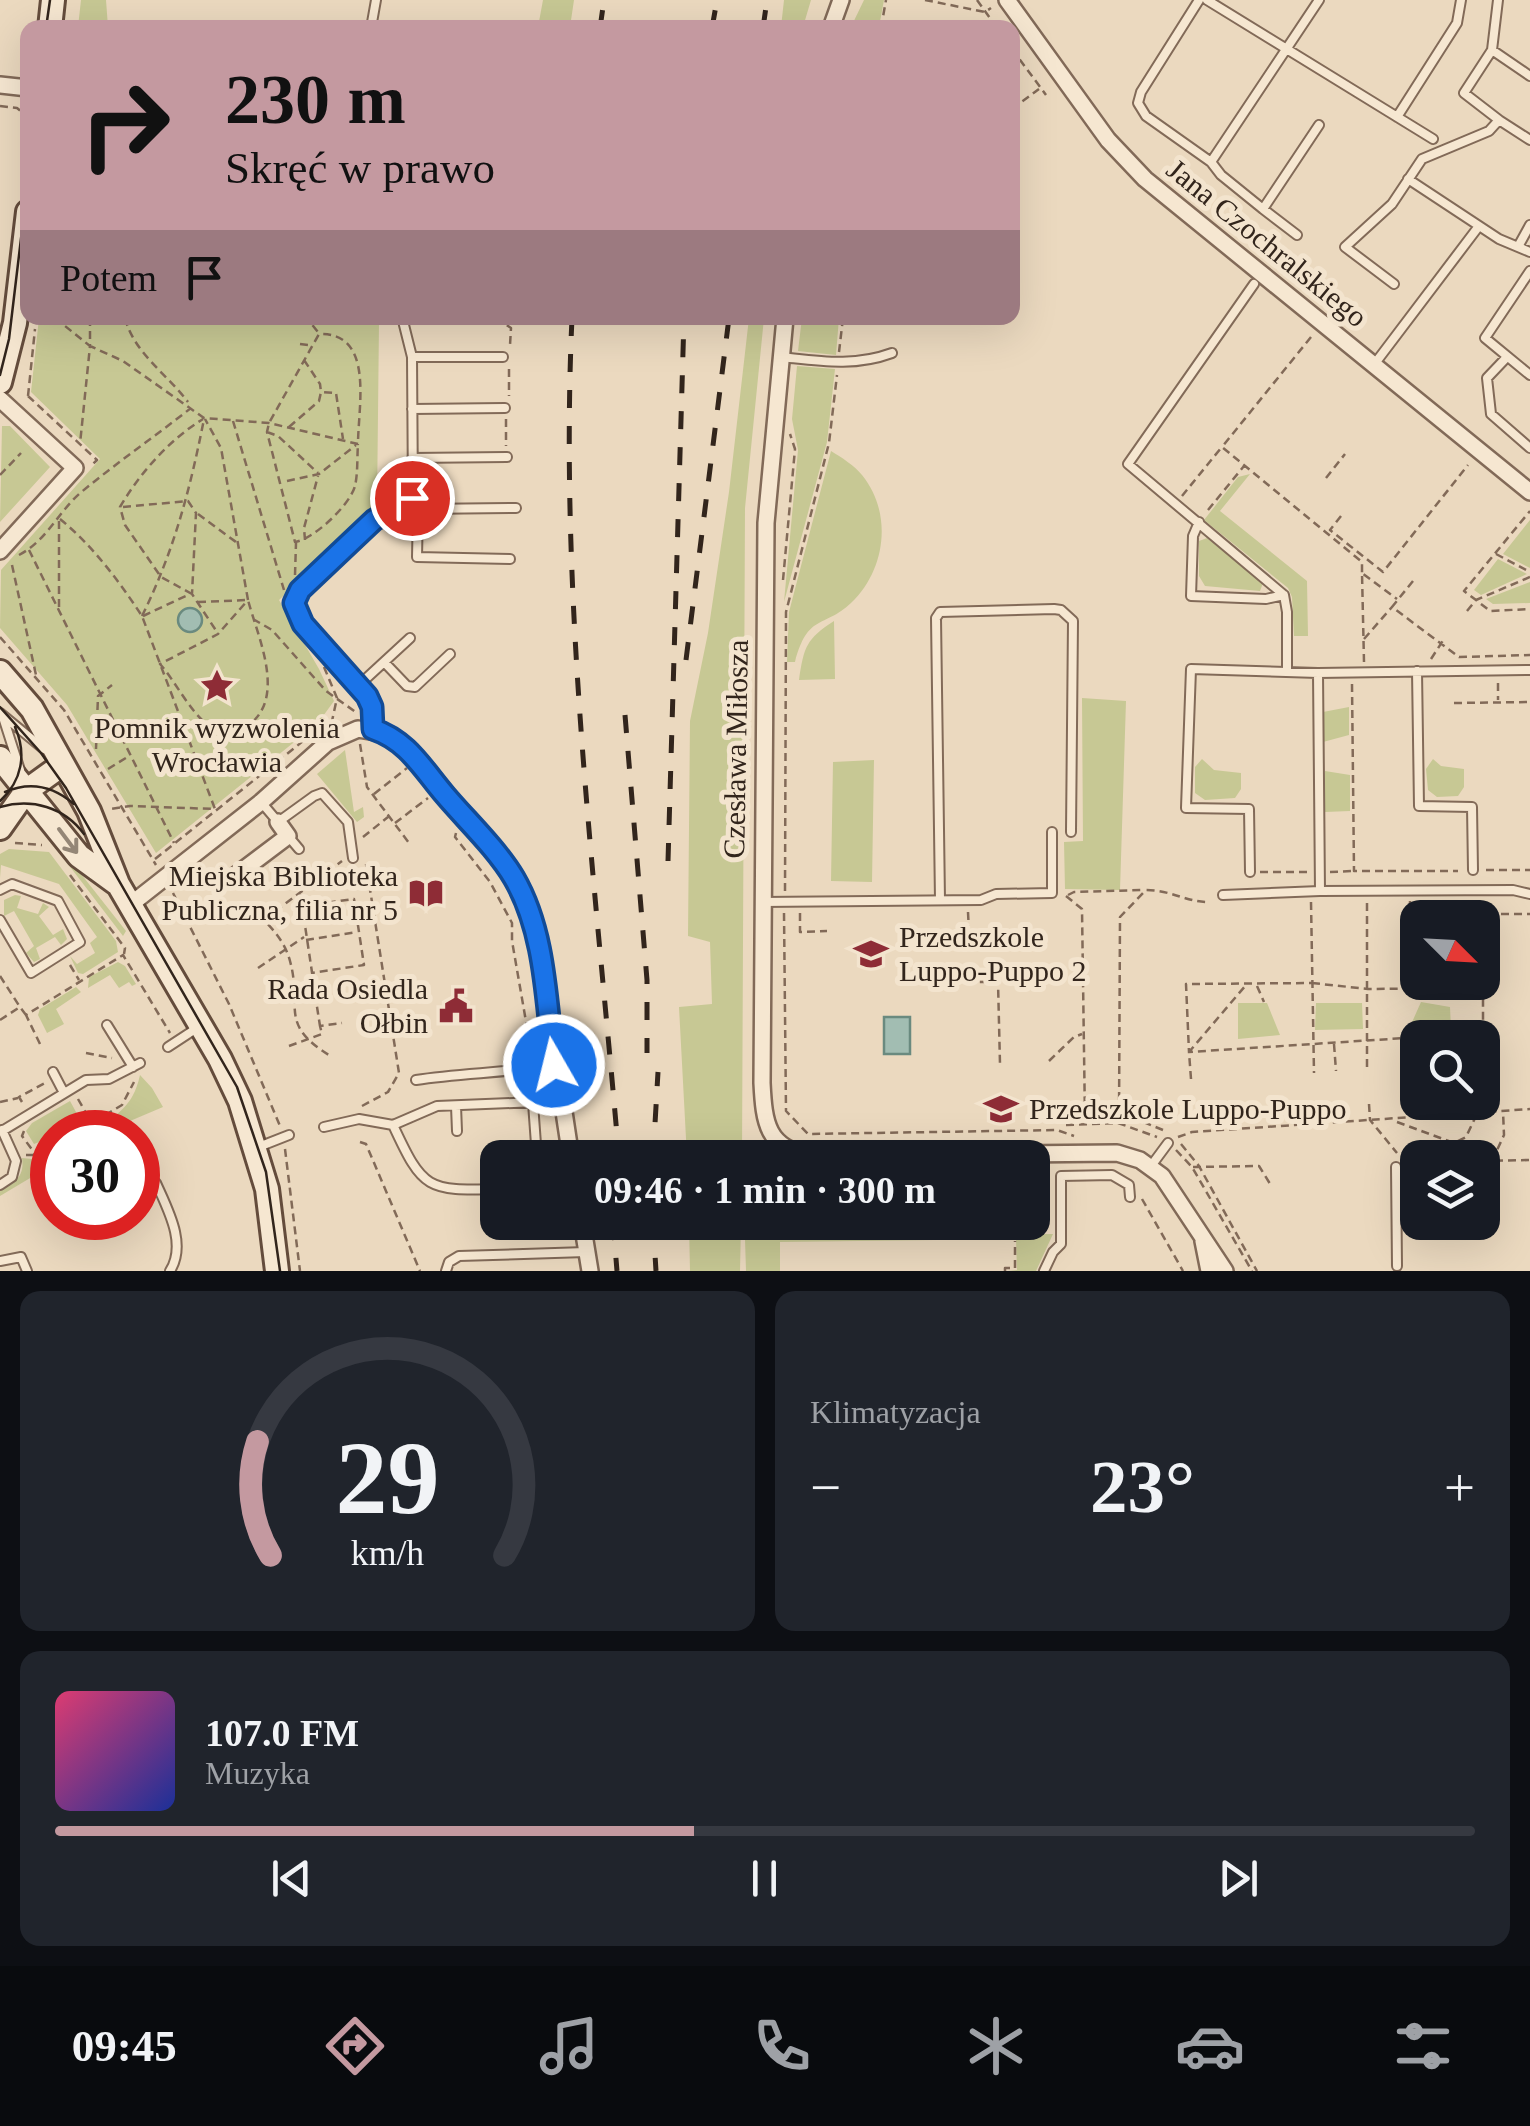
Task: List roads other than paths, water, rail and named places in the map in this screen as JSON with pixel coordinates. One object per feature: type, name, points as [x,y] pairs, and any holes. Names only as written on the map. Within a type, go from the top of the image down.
[{"type":"street","name":"Jana Czochralskiego","points":[[1020,25],[1108,140],[1144,180],[1530,492]]},
{"type":"street","points":[[0,382],[11,346],[10,299],[20,251]]},
{"type":"street","name":"Czesława Miłosza","points":[[776,1140],[768,1130],[764,1112],[775,902],[766,523],[784,325]]},
{"type":"street","points":[[0,398],[75,468],[0,551]]},
{"type":"street","points":[[0,672],[32,709],[89,811],[118,884],[240,1100],[270,1208],[277,1271]]},
{"type":"street","points":[[130,905],[344,732],[372,729],[402,744],[512,874],[526,902],[538,940],[568,1140]]},
{"type":"street","points":[[0,758],[79,856],[118,884]]},
{"type":"street","points":[[0,797],[26,790],[62,765]]},
{"type":"street","points":[[5,835],[26,790]]},
{"type":"street","points":[[231,879],[288,836]]},
{"type":"street","points":[[1050,1152],[1116,1152],[1151,1166],[1173,1190],[1225,1271]]},
{"type":"street","points":[[584,1240],[590,1271]]},
{"type":"street","points":[[1203,1241],[1209,1271]]},
{"type":"lane","points":[[1199,0],[1141,92],[1138,103],[1146,116],[1211,162],[1297,235]]},
{"type":"lane","points":[[1207,0],[1433,139]]},
{"type":"lane","points":[[1211,162],[1319,0]]},
{"type":"lane","points":[[1397,117],[1457,23],[1461,0]]},
{"type":"lane","points":[[1498,0],[1492,50],[1464,93],[1530,140]]},
{"type":"lane","points":[[1492,50],[1530,76]]},
{"type":"lane","points":[[1394,284],[1345,246],[1392,204],[1422,159],[1490,131],[1498,120]]},
{"type":"lane","points":[[1264,208],[1319,125]]},
{"type":"lane","points":[[1408,178],[1499,239],[1530,252]]},
{"type":"lane","points":[[1518,245],[1530,225]]},
{"type":"lane","points":[[1373,366],[1478,226]]},
{"type":"lane","points":[[1530,271],[1485,338],[1530,375]]},
{"type":"lane","points":[[1254,284],[1128,464],[1284,596],[1287,672]]},
{"type":"lane","points":[[406,325],[412,358],[412,498],[418,509],[417,557],[510,559]]},
{"type":"lane","points":[[781,357],[868,362],[892,353]]},
{"type":"lane","points":[[412,358],[503,356]]},
{"type":"lane","points":[[1506,356],[1486,378],[1491,414],[1530,448]]},
{"type":"lane","points":[[412,410],[505,408]]},
{"type":"lane","points":[[412,458],[507,457]]},
{"type":"lane","points":[[372,729],[367,696],[303,624],[294,603],[300,590],[374,520],[412,498]]},
{"type":"lane","points":[[418,509],[516,508]]},
{"type":"lane","points":[[1199,522],[1193,536],[1191,596],[1284,596]]},
{"type":"lane","points":[[940,900],[936,618],[940,612],[1054,609],[1073,621],[1071,832]]},
{"type":"lane","points":[[358,685],[410,638]]},
{"type":"lane","points":[[384,662],[407,686],[416,687],[450,654]]},
{"type":"lane","points":[[1250,872],[1249,809],[1186,808],[1191,669],[1318,673],[1530,670]]},
{"type":"lane","points":[[1420,672],[1419,806],[1472,807],[1473,870]]},
{"type":"lane","points":[[1316,891],[1320,872],[1318,673]]},
{"type":"lane","points":[[0,713],[62,765]]},
{"type":"lane","points":[[0,713],[26,790]]},
{"type":"lane","points":[[260,802],[288,836],[314,796],[322,793],[348,822],[353,858]]},
{"type":"lane","points":[[775,902],[968,900],[996,894],[1052,893],[1052,832]]},
{"type":"lane","points":[[0,890],[12,884],[58,900],[80,942],[31,972],[0,920]]},
{"type":"lane","points":[[1222,895],[1513,890],[1530,894]]},
{"type":"lane","points":[[0,1184],[12,1177],[16,1161],[1,1129],[86,1080],[108,1079],[137,1068],[107,1026]]},
{"type":"lane","points":[[168,1047],[200,1026]]},
{"type":"lane","points":[[416,1080],[512,1073],[554,1065]]},
{"type":"lane","points":[[54,1075],[64,1093]]},
{"type":"lane","points":[[324,1127],[359,1118],[393,1125],[426,1110],[456,1106],[560,1101]]},
{"type":"lane","points":[[532,1103],[535,1140]]},
{"type":"lane","points":[[456,1106],[457,1130]]},
{"type":"lane","points":[[393,1125],[423,1179],[444,1189],[480,1188]]},
{"type":"lane","points":[[256,1148],[285,1132]]},
{"type":"lane","points":[[1151,1166],[1172,1140]]},
{"type":"lane","points":[[1044,1271],[1061,1244],[1060,1152]]},
{"type":"lane","points":[[1398,1266],[1400,1164]]},
{"type":"lane","points":[[1061,1176],[1117,1176],[1129,1185],[1130,1197]]},
{"type":"lane","points":[[160,1192],[178,1244],[170,1271]]},
{"type":"lane","points":[[446,1271],[449,1262],[459,1256],[586,1252]]},
{"type":"lane","points":[[0,1261],[21,1257],[27,1271]]},
{"type":"tram line","points":[[47,20],[50,0]]},
{"type":"tram line","points":[[0,375],[9,339],[20,247]]},
{"type":"tram line","points":[[0,707],[66,788],[237,1087],[266,1172],[280,1271]]},
{"type":"tram line","points":[[0,801],[13,785],[20,767],[21,747],[15,727]]},
{"type":"tram line","points":[[5,792],[41,787],[74,804]]},
{"type":"tram line","points":[[0,807],[46,807],[67,817],[84,834]]},
{"type":"railway","points":[[601,20],[604,0]]},
{"type":"railway","points":[[713,20],[717,0]]},
{"type":"railway","points":[[764,20],[767,0]]},
{"type":"railway","points":[[572,325],[570,528],[575,633],[617,1140]]},
{"type":"railway","points":[[668,861],[684,325]]},
{"type":"railway","points":[[686,660],[728,325]]},
{"type":"railway","points":[[625,715],[647,980],[647,1053]]},
{"type":"railway","points":[[654,1140],[658,1072]]},
{"type":"railway","points":[[614,1240],[617,1271]]},
{"type":"railway","points":[[654,1240],[656,1271]]},
{"type":"place","name":"Pomnik wyzwolenia Wrocławia","points":[[217,686]]},
{"type":"place","name":"Miejska Biblioteka Publiczna, filia nr 5","points":[[426,893]]},
{"type":"place","name":"Przedszkole Luppo-Puppo 2","points":[[871,954]]},
{"type":"place","name":"Rada Osiedla Ołbin","points":[[456,1006]]},
{"type":"place","name":"Przedszkole Luppo-Puppo","points":[[1001,1109]]}]
